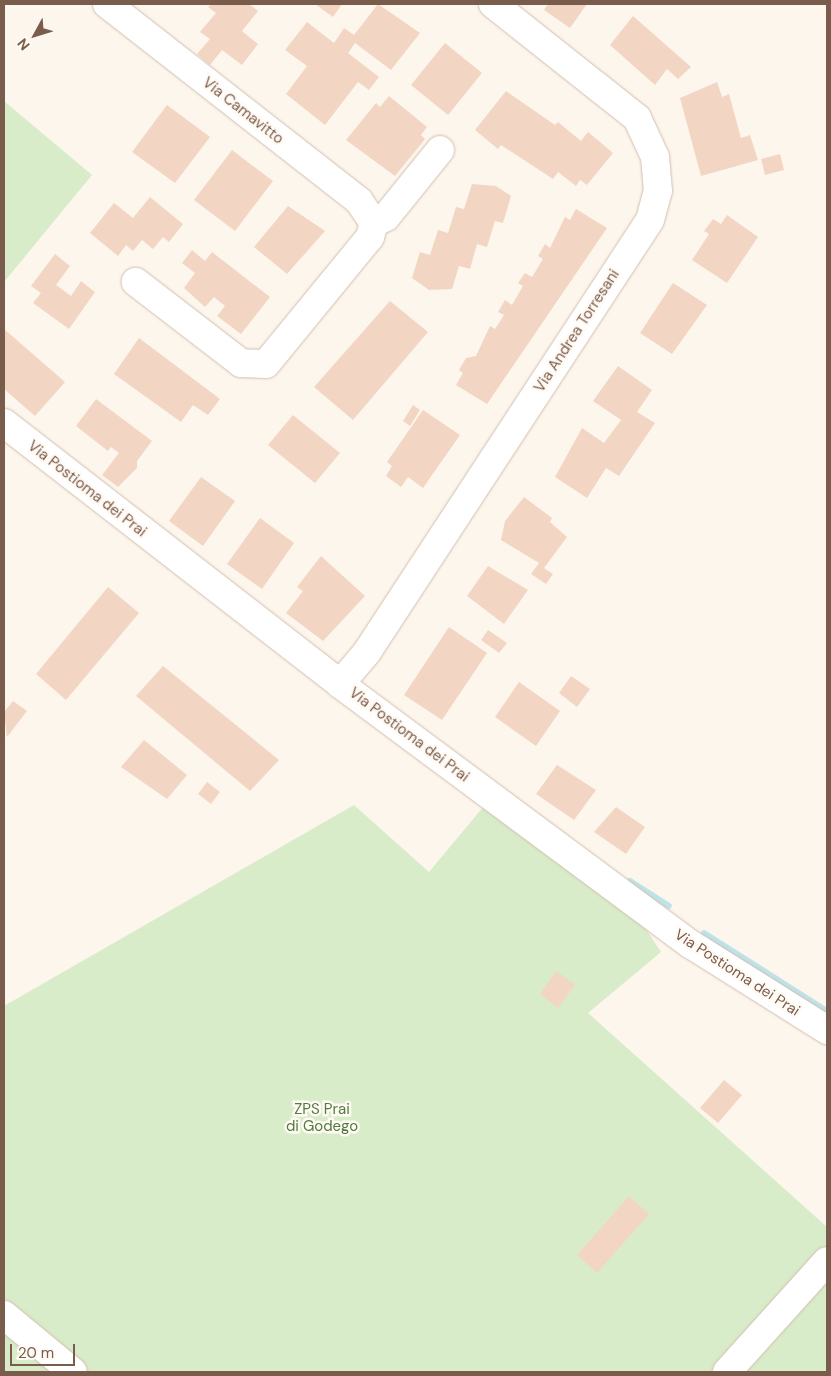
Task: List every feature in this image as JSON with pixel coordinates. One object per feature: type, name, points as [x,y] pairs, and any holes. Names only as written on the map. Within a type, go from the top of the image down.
[{"type":"street","name":"Via Camavitto","points":[[107,4],[358,201],[374,222]]},
{"type":"street","name":"Via Andrea Torresani","points":[[340,684],[367,652],[650,220],[658,191],[652,150],[637,118],[493,4]]},
{"type":"street","points":[[136,282],[241,363],[266,364],[370,238],[374,222],[386,217],[440,150]]},
{"type":"street","name":"Via Postioma dei Prai","points":[[4,423],[340,684],[692,945],[827,1030]]},
{"type":"street","points":[[727,1372],[827,1261]]},
{"type":"street","points":[[4,1315],[73,1372]]},
{"type":"green space","points":[[4,101],[92,175],[4,282]]},
{"type":"green space","name":"ZPS Prai di Godego","points":[[354,805],[429,872],[484,806],[642,923],[661,952],[588,1013],[827,1227],[827,1372],[4,1372],[4,1006]]},
{"type":"building","points":[[211,4],[249,4],[258,11],[242,31],[258,44],[242,65],[222,50],[210,65],[197,54],[210,39],[200,32],[216,13],[208,7]]},
{"type":"building","points":[[315,4],[342,4],[333,17]]},
{"type":"building","points":[[378,4],[420,33],[391,70],[355,43],[348,53],[379,77],[369,90],[358,82],[325,125],[286,94],[307,66],[285,50],[307,22],[334,43],[344,28],[354,35]]},
{"type":"building","points":[[548,4],[587,4],[570,28],[544,10]]},
{"type":"building","points":[[633,16],[691,67],[678,79],[667,69],[655,85],[610,45]]},
{"type":"building","points":[[445,43],[482,73],[448,115],[411,85]]},
{"type":"building","points":[[717,82],[722,97],[729,94],[741,138],[750,135],[758,160],[701,176],[680,98]]},
{"type":"building","points":[[506,91],[555,125],[558,122],[581,141],[588,132],[613,153],[587,185],[580,180],[576,186],[558,172],[553,179],[501,145],[498,149],[475,130]]},
{"type":"building","points":[[389,96],[427,127],[421,135],[425,139],[395,176],[346,140],[376,103],[380,107]]},
{"type":"building","points":[[167,105],[210,137],[175,183],[132,152]]},
{"type":"building","points":[[232,150],[273,181],[235,231],[194,200]]},
{"type":"building","points":[[780,154],[784,170],[765,175],[761,159]]},
{"type":"building","points":[[472,184],[496,186],[511,196],[503,223],[495,221],[487,247],[477,244],[470,269],[459,266],[452,289],[429,290],[412,278],[420,252],[430,255],[438,230],[448,233],[456,207],[464,209]]},
{"type":"building","points":[[150,197],[183,224],[169,242],[163,237],[153,249],[142,240],[133,251],[126,245],[118,256],[90,233],[114,203],[133,218]]},
{"type":"building","points":[[288,206],[325,231],[287,274],[254,247]]},
{"type":"building","points":[[576,209],[607,228],[487,404],[456,385],[463,373],[459,370],[466,358],[476,356],[490,326],[495,329],[504,315],[498,312],[505,300],[512,305],[523,286],[518,283],[525,273],[532,277],[543,259],[538,256],[545,244],[550,248],[565,217],[570,220]]},
{"type":"building","points":[[727,215],[758,237],[727,283],[692,260],[709,234],[704,231],[713,219],[721,224]]},
{"type":"building","points":[[192,250],[205,261],[212,252],[270,297],[241,334],[217,316],[225,306],[214,297],[205,307],[184,288],[195,273],[182,263]]},
{"type":"building","points":[[55,254],[70,266],[56,285],[71,296],[81,281],[95,292],[69,329],[33,303],[41,293],[31,286]]},
{"type":"building","points":[[673,283],[707,305],[672,354],[640,333]]},
{"type":"building","points":[[390,301],[428,332],[353,420],[314,387]]},
{"type":"building","points":[[4,329],[65,382],[35,416],[4,389]]},
{"type":"building","points":[[139,338],[220,399],[208,415],[193,405],[181,422],[114,374]]},
{"type":"building","points":[[618,366],[652,390],[637,412],[655,423],[619,476],[606,468],[587,498],[555,477],[582,428],[604,443],[621,420],[593,401]]},
{"type":"building","points":[[96,399],[152,441],[137,461],[137,468],[118,487],[102,475],[119,453],[111,447],[108,451],[76,426]]},
{"type":"building","points":[[413,405],[420,410],[410,426],[403,421]]},
{"type":"building","points":[[423,410],[460,435],[423,488],[408,477],[401,487],[386,476],[392,466],[387,462]]},
{"type":"building","points":[[293,415],[340,453],[315,483],[268,445]]},
{"type":"building","points":[[201,477],[235,501],[203,546],[169,521]]},
{"type":"building","points":[[524,497],[552,518],[550,522],[567,537],[544,568],[553,574],[546,584],[531,574],[539,563],[501,540],[505,521]]},
{"type":"building","points":[[260,518],[294,543],[262,589],[227,564]]},
{"type":"building","points":[[321,556],[365,596],[323,641],[286,613],[303,591],[297,587]]},
{"type":"building","points":[[488,566],[528,590],[504,624],[467,596]]},
{"type":"building","points":[[108,587],[139,613],[66,700],[36,674]]},
{"type":"building","points":[[449,627],[487,653],[442,720],[404,695]]},
{"type":"building","points":[[488,630],[507,643],[499,653],[481,640]]},
{"type":"building","points":[[163,666],[279,760],[250,791],[136,696]]},
{"type":"building","points":[[571,676],[590,689],[577,707],[559,693]]},
{"type":"building","points":[[519,682],[560,711],[536,746],[495,717]]},
{"type":"building","points":[[13,701],[27,711],[7,737],[4,712]]},
{"type":"building","points":[[144,740],[187,775],[167,799],[121,767]]},
{"type":"building","points":[[557,765],[596,790],[574,820],[536,794]]},
{"type":"building","points":[[207,782],[220,792],[211,804],[198,794]]},
{"type":"building","points":[[616,807],[645,827],[626,854],[594,832]]},
{"type":"building","points":[[556,971],[575,985],[558,1008],[540,994]]},
{"type":"building","points":[[724,1080],[742,1095],[718,1123],[700,1108]]},
{"type":"building","points":[[629,1196],[649,1214],[597,1273],[577,1255]]},
{"type":"waterway","points":[[630,881],[669,906]]},
{"type":"waterway","points":[[704,933],[827,1011]]}]
